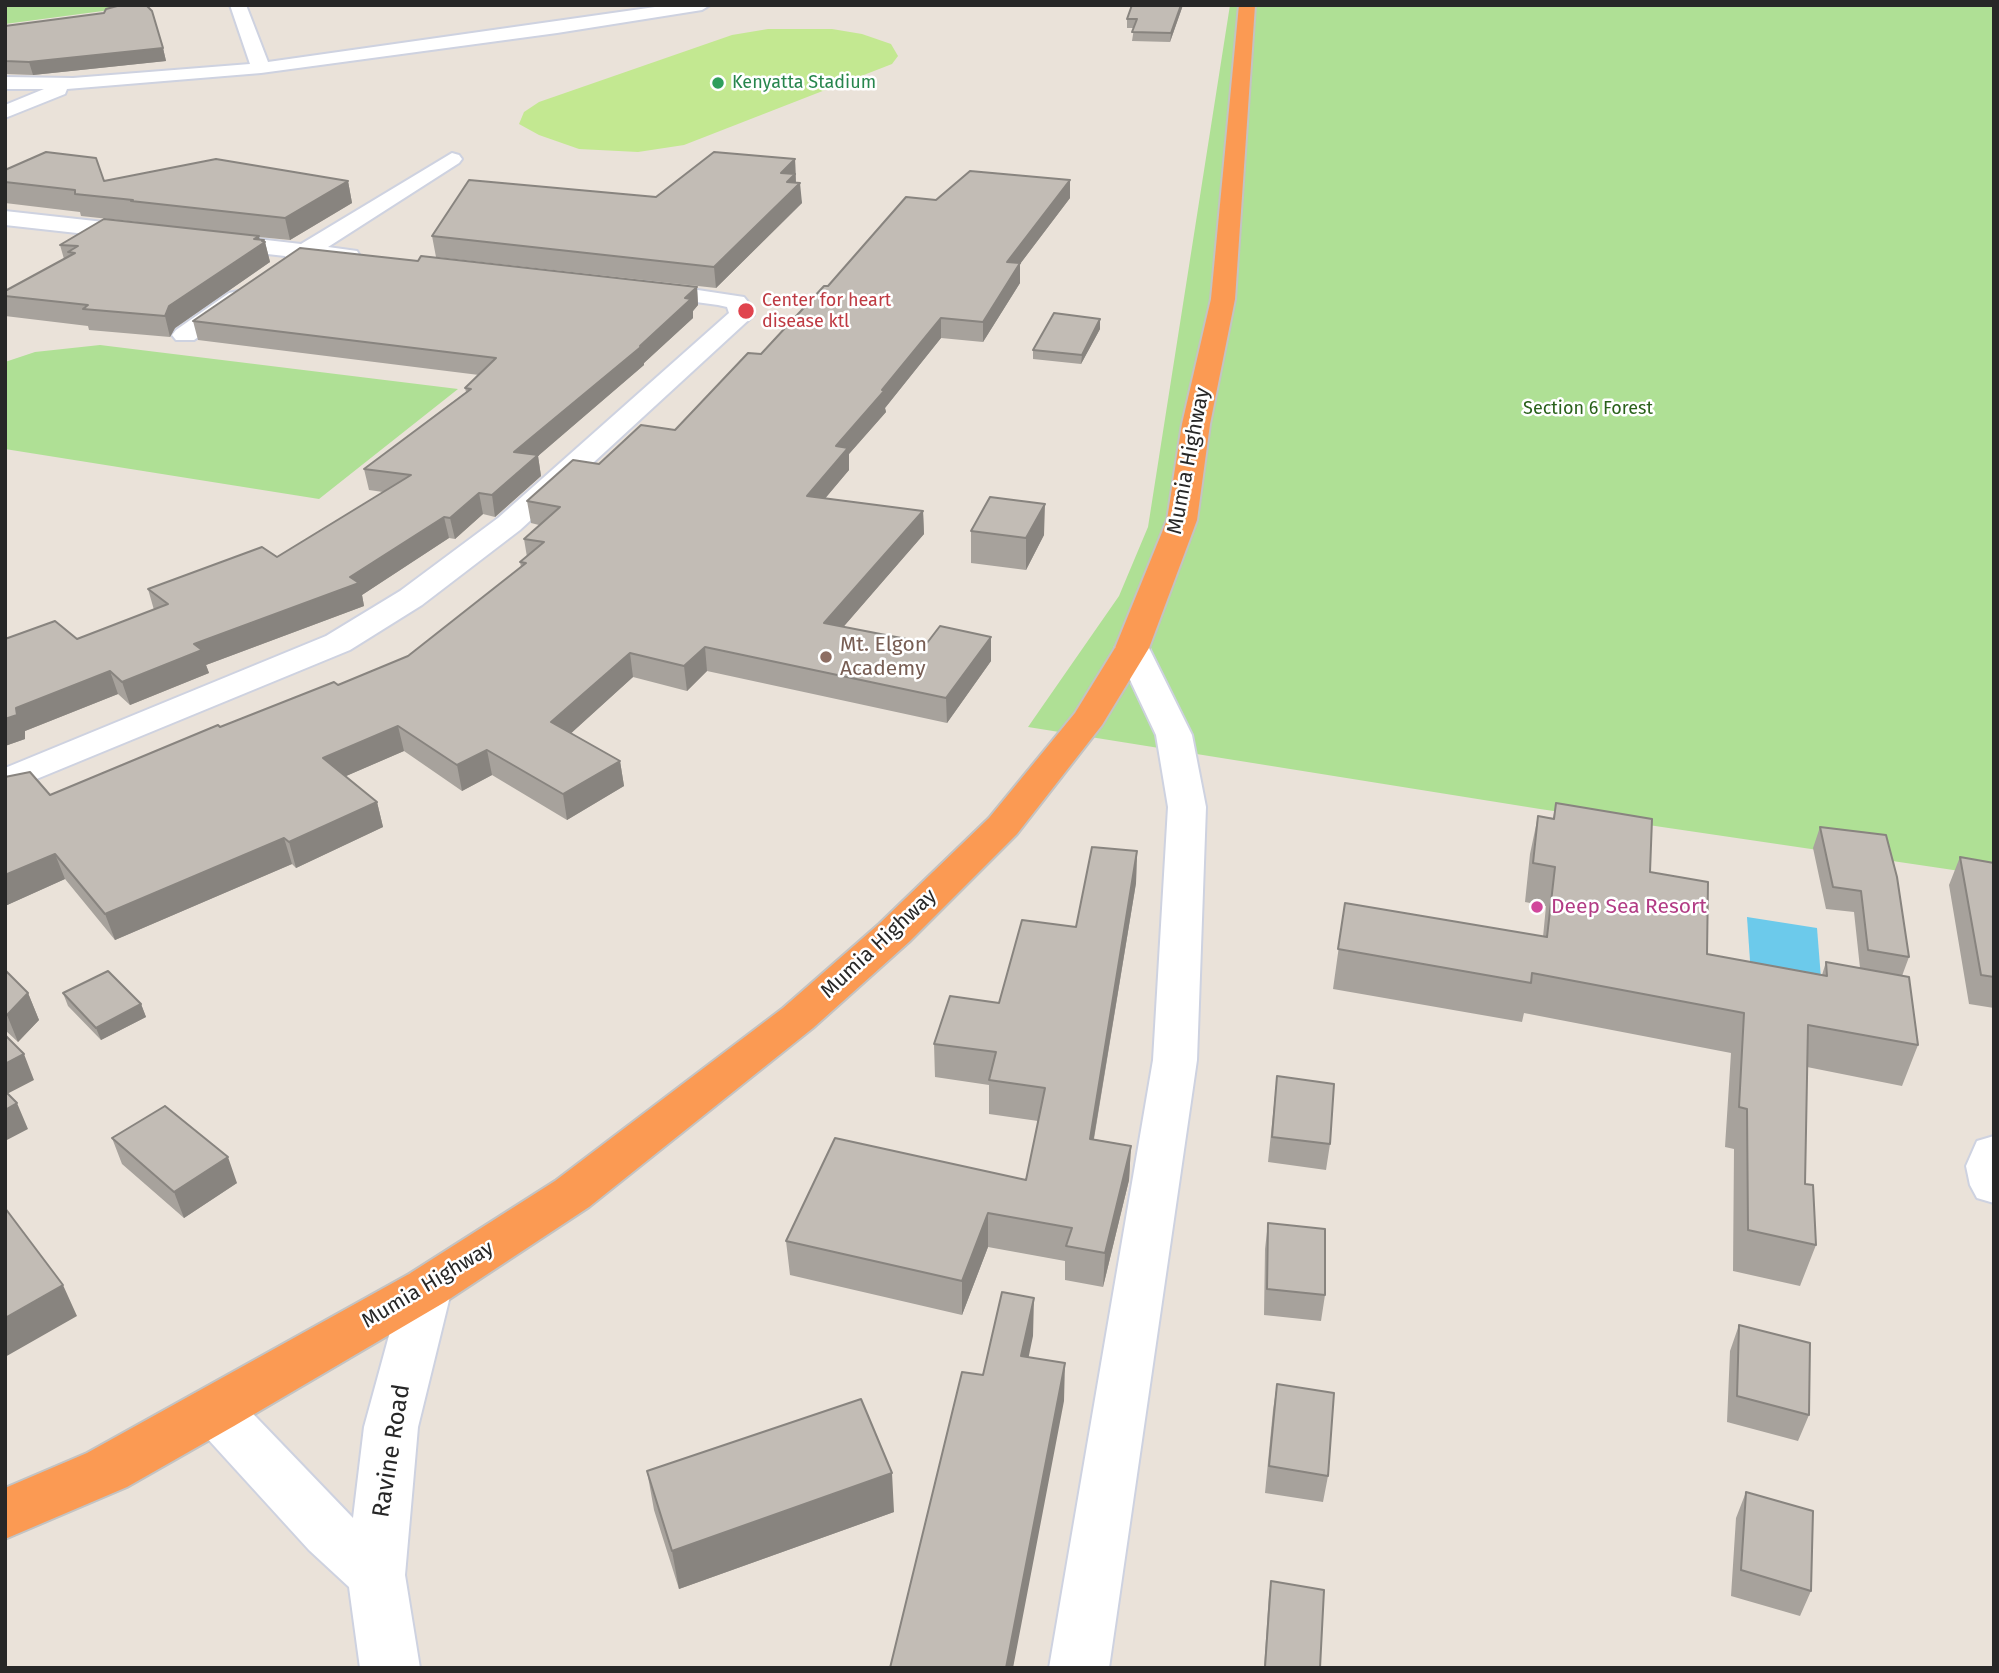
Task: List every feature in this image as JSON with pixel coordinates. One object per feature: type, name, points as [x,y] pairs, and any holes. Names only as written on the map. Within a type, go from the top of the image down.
[{"type":"highway","name":"Mumia Highway","points":[[5,1514],[107,1470],[215,1410],[427,1288],[572,1194],[798,1018],[894,933],[1003,826],[1090,718],[1132,648],[1182,520],[1196,424],[1223,299],[1247,5]]},
{"type":"street","points":[[238,5],[261,68]]},
{"type":"street","points":[[5,83],[73,84],[261,68],[557,29],[702,5]]},
{"type":"street","points":[[5,112],[73,84]]},
{"type":"street","points":[[283,267],[304,251],[452,159]]},
{"type":"street","points":[[5,218],[168,236]]},
{"type":"street","points":[[195,239],[372,259]]},
{"type":"street","points":[[186,335],[261,282]]},
{"type":"street","points":[[5,781],[338,643],[411,598],[509,524],[742,315],[741,308],[735,302],[719,298],[616,286]]},
{"type":"street","points":[[1079,1668],[1175,1047],[1187,807],[1174,735],[1132,648]]},
{"type":"street","points":[[1994,1153],[1990,1166],[1994,1185]]},
{"type":"street","name":"Ravine Road","points":[[390,1668],[376,1575],[391,1427],[427,1288]]},
{"type":"street","points":[[215,1410],[329,1532],[376,1575]]},
{"type":"green space","points":[[5,5],[148,5],[5,24]]},
{"type":"green space","name":"Section 6 Forest","points":[[1230,5],[1994,5],[1994,876],[1540,809],[1028,727],[1119,596],[1148,527]]},
{"type":"green space","name":"Kenyatta Stadium","points":[[768,29],[832,29],[862,34],[891,44],[898,56],[892,64],[684,145],[638,152],[579,149],[539,135],[519,124],[524,112],[539,102],[732,35]]},
{"type":"green space","points":[[100,345],[458,389],[319,499],[5,449],[5,362],[35,352]]},
{"type":"water","points":[[1747,917],[1817,928],[1822,991],[1752,990]]},
{"type":"building","points":[[121,5],[146,5],[152,11],[163,48],[29,62],[5,61],[5,26],[104,13],[106,9]]},
{"type":"building","points":[[1132,5],[1181,5],[1171,33],[1132,32],[1137,19],[1127,19]]},
{"type":"building","points":[[46,152],[96,158],[104,181],[216,159],[348,181],[285,218],[75,194],[75,190],[5,182],[5,170]]},
{"type":"building","points":[[714,152],[795,159],[781,173],[795,174],[787,182],[800,183],[714,267],[432,236],[469,180],[656,197]]},
{"type":"building","points":[[970,171],[1070,180],[1007,262],[1020,263],[983,322],[941,318],[882,390],[885,390],[836,446],[848,448],[807,496],[923,511],[824,623],[927,643],[940,626],[991,637],[946,698],[705,647],[684,666],[630,653],[551,722],[620,761],[563,794],[487,750],[457,765],[398,726],[323,758],[377,802],[289,842],[284,838],[105,914],[55,854],[5,875],[5,777],[30,772],[50,795],[218,725],[220,727],[334,682],[338,685],[408,656],[526,563],[520,562],[544,542],[524,539],[560,507],[527,501],[573,460],[599,464],[641,425],[675,430],[748,353],[761,354],[824,286],[828,286],[906,197],[936,200]]},
{"type":"building","points":[[104,219],[259,236],[254,239],[265,242],[169,306],[165,316],[83,309],[88,305],[5,296],[5,291],[75,253],[68,252],[78,246],[60,245]]},
{"type":"building","points":[[300,248],[418,261],[421,256],[697,287],[685,298],[691,299],[642,346],[514,452],[538,455],[492,495],[479,493],[450,518],[444,517],[350,577],[359,583],[194,644],[202,650],[122,682],[110,671],[16,708],[17,715],[5,719],[5,639],[55,621],[77,639],[168,604],[148,589],[262,547],[277,557],[411,475],[364,469],[471,389],[465,388],[496,358],[193,321]]},
{"type":"building","points":[[1054,313],[1100,319],[1082,355],[1033,350]]},
{"type":"building","points":[[990,497],[1045,504],[1026,538],[971,531]]},
{"type":"building","points":[[1556,803],[1652,819],[1650,872],[1708,882],[1707,954],[1827,976],[1826,962],[1909,977],[1918,1045],[1808,1025],[1805,1184],[1813,1185],[1816,1245],[1748,1230],[1747,1109],[1739,1107],[1744,1013],[1532,973],[1531,983],[1338,949],[1345,903],[1547,937],[1555,867],[1533,863],[1538,816],[1554,819]]},
{"type":"building","points":[[1820,827],[1886,835],[1897,877],[1909,957],[1868,950],[1861,891],[1833,887]]},
{"type":"building","points":[[1092,847],[1137,851],[1090,1139],[1131,1146],[1105,1253],[1066,1246],[1072,1228],[988,1213],[962,1281],[786,1241],[835,1138],[1026,1180],[1045,1088],[989,1080],[996,1052],[934,1044],[950,996],[999,1003],[1022,920],[1076,927]]},
{"type":"building","points":[[1960,857],[1994,863],[1994,977],[1981,975]]},
{"type":"building","points":[[5,970],[28,993],[7,1015],[5,1014]]},
{"type":"building","points":[[108,971],[141,1004],[96,1028],[63,993]]},
{"type":"building","points":[[5,1035],[24,1054],[5,1064]]},
{"type":"building","points":[[1277,1076],[1334,1084],[1330,1144],[1272,1137]]},
{"type":"building","points":[[5,1091],[17,1103],[5,1110]]},
{"type":"building","points":[[165,1106],[228,1157],[174,1192],[112,1138]]},
{"type":"building","points":[[5,1208],[63,1285],[5,1318]]},
{"type":"building","points":[[1268,1223],[1325,1229],[1325,1295],[1267,1289]]},
{"type":"building","points":[[1002,1292],[1034,1298],[1021,1356],[1065,1363],[1006,1668],[890,1668],[962,1372],[983,1375]]},
{"type":"building","points":[[1739,1325],[1810,1343],[1809,1415],[1737,1396]]},
{"type":"building","points":[[1277,1384],[1334,1393],[1328,1476],[1269,1466]]},
{"type":"building","points":[[861,1399],[892,1473],[672,1551],[647,1471]]},
{"type":"building","points":[[1746,1492],[1813,1511],[1811,1591],[1741,1570]]},
{"type":"building","points":[[1271,1581],[1324,1590],[1320,1668],[1265,1667]]},
{"type":"place","name":"Kenyatta Stadium","points":[[718,83]]},
{"type":"place","name":"Center for heart disease ktl","points":[[746,311]]},
{"type":"place","name":"Mt. Elgon Academy","points":[[826,657]]},
{"type":"place","name":"Deep Sea Resort","points":[[1537,907]]}]
